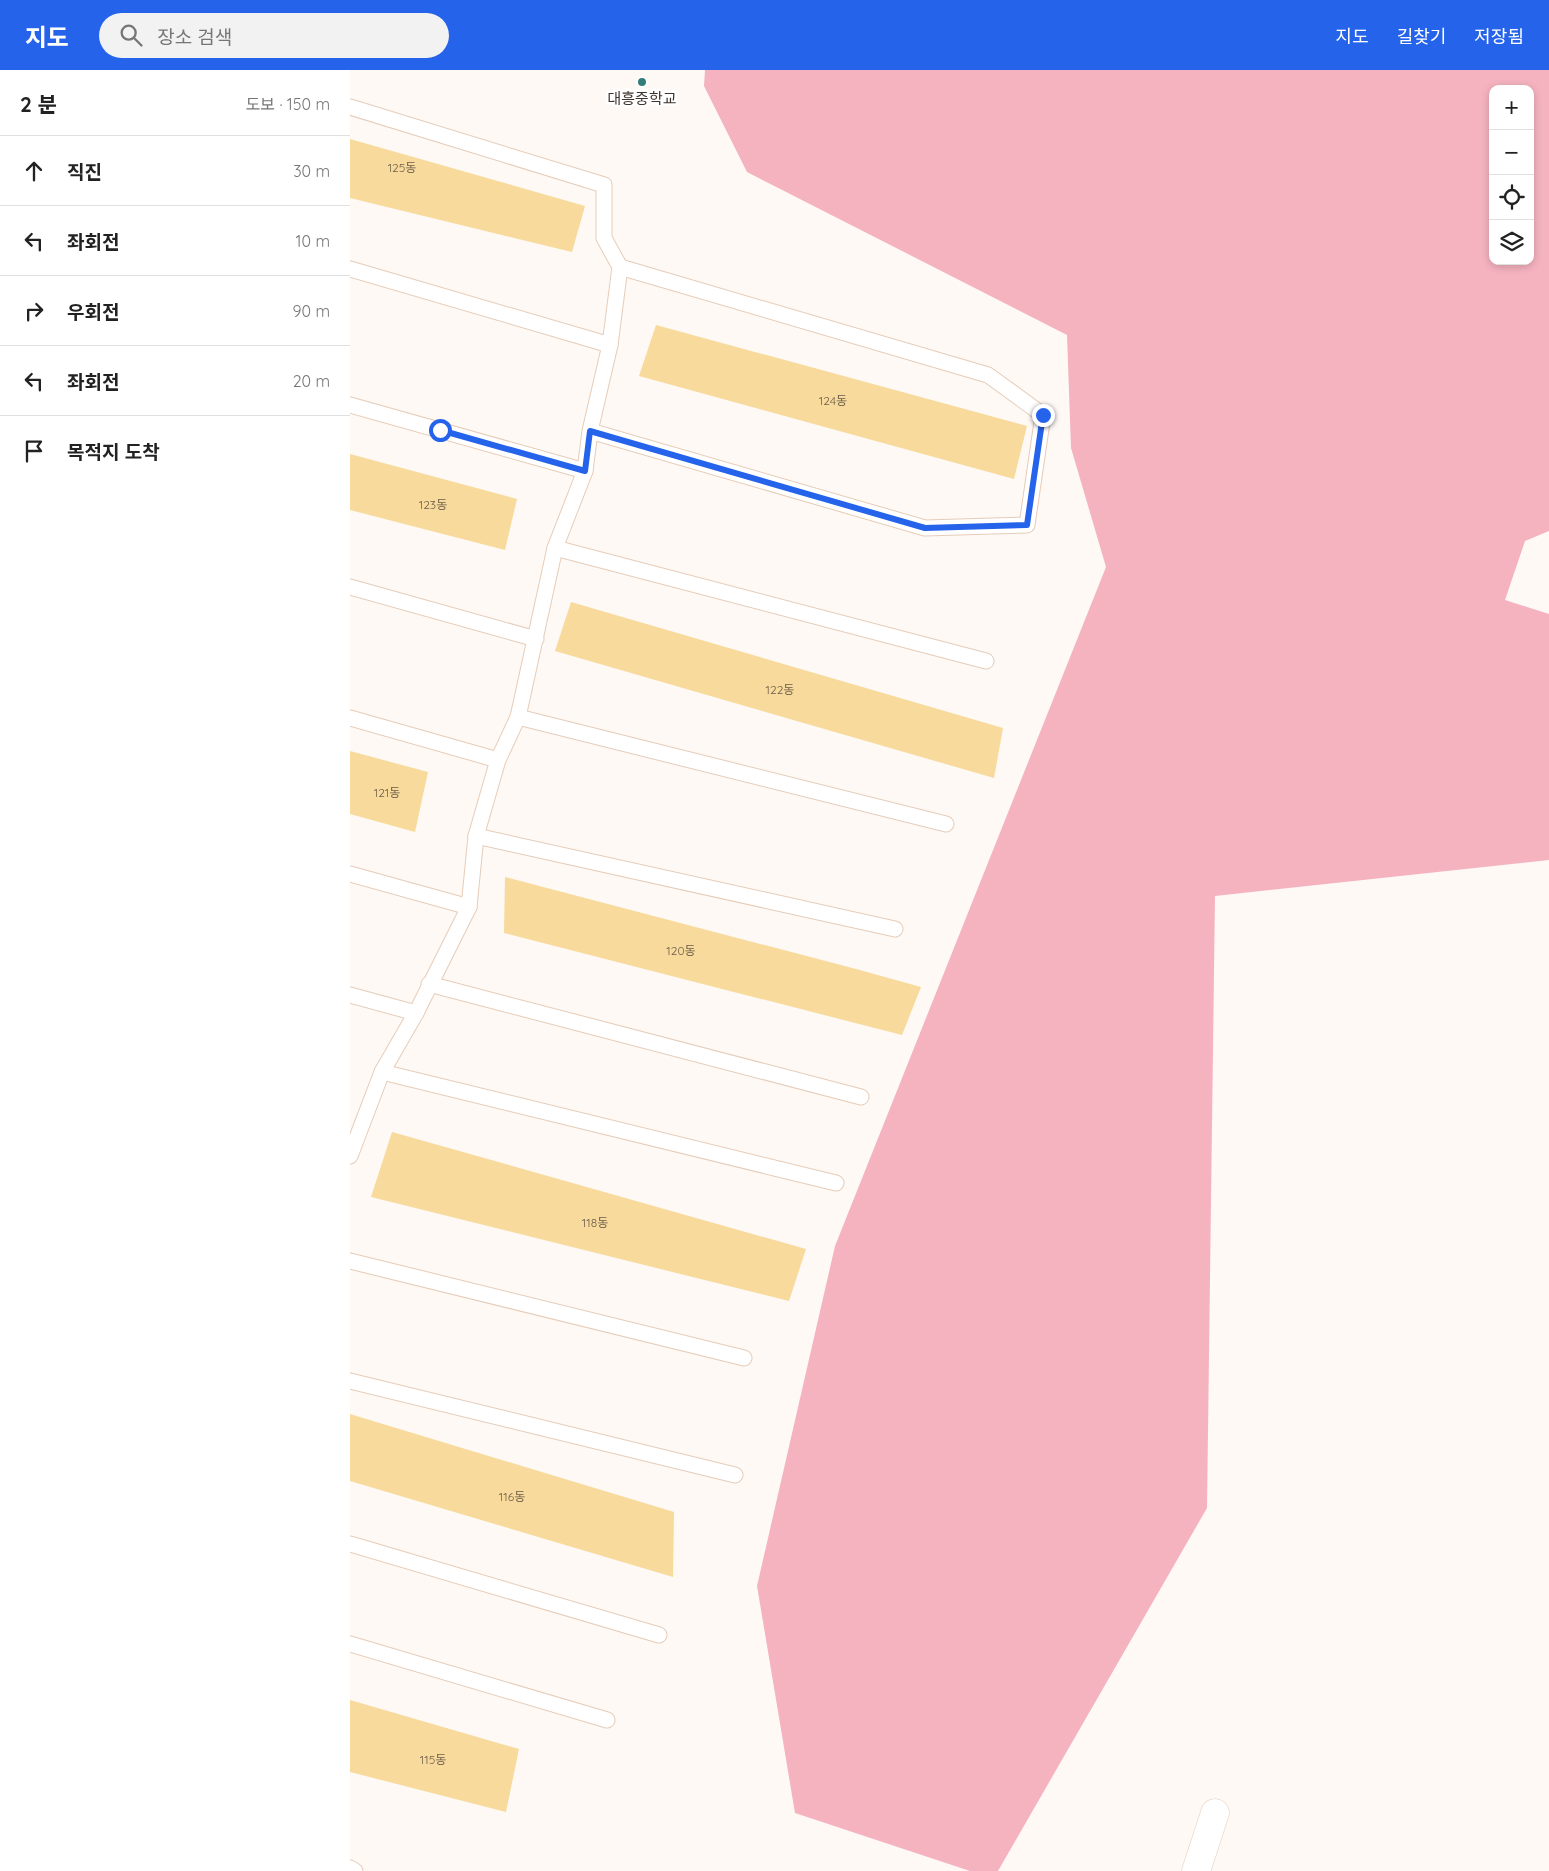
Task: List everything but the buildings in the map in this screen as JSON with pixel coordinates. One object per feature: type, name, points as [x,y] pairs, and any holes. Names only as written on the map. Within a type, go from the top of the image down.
[{"type":"street","points":[[1196,1871],[1215,1813]]},
{"type":"lane","points":[[350,107],[604,185],[604,238],[620,267],[610,345],[590,431],[585,471],[555,548],[518,717],[498,760],[476,836],[469,907],[416,1013],[382,1072],[350,1156]]},
{"type":"lane","points":[[590,431],[925,528],[1027,525],[1043,415],[988,375],[620,267]]},
{"type":"lane","points":[[350,269],[610,345]]},
{"type":"lane","points":[[350,405],[585,471]]},
{"type":"lane","points":[[555,548],[986,661]]},
{"type":"lane","points":[[350,586],[536,639]]},
{"type":"lane","points":[[518,717],[946,824]]},
{"type":"lane","points":[[350,718],[498,760]]},
{"type":"lane","points":[[476,836],[895,929]]},
{"type":"lane","points":[[350,874],[469,907]]},
{"type":"lane","points":[[429,984],[861,1097]]},
{"type":"lane","points":[[350,995],[416,1013]]},
{"type":"lane","points":[[382,1072],[836,1182]]},
{"type":"lane","points":[[350,1261],[744,1358]]},
{"type":"lane","points":[[350,1381],[735,1475]]},
{"type":"lane","points":[[350,1544],[659,1635]]},
{"type":"lane","points":[[350,1644],[607,1720]]},
{"type":"lane","points":[[350,1868],[355,1871]]},
{"type":"shaded area","points":[[705,70],[1549,70],[1549,531],[1525,541],[1505,600],[1549,614],[1549,860],[1215,896],[1207,1508],[998,1871],[970,1871],[795,1813],[757,1586],[835,1246],[1106,567],[1071,448],[1067,335],[747,172],[704,86]]},
{"type":"place","name":"대흥중학교","points":[[642,82]]},
{"type":"route","points":[[440,430],[585,471],[590,431],[925,528],[1027,525],[1043,415]]}]
